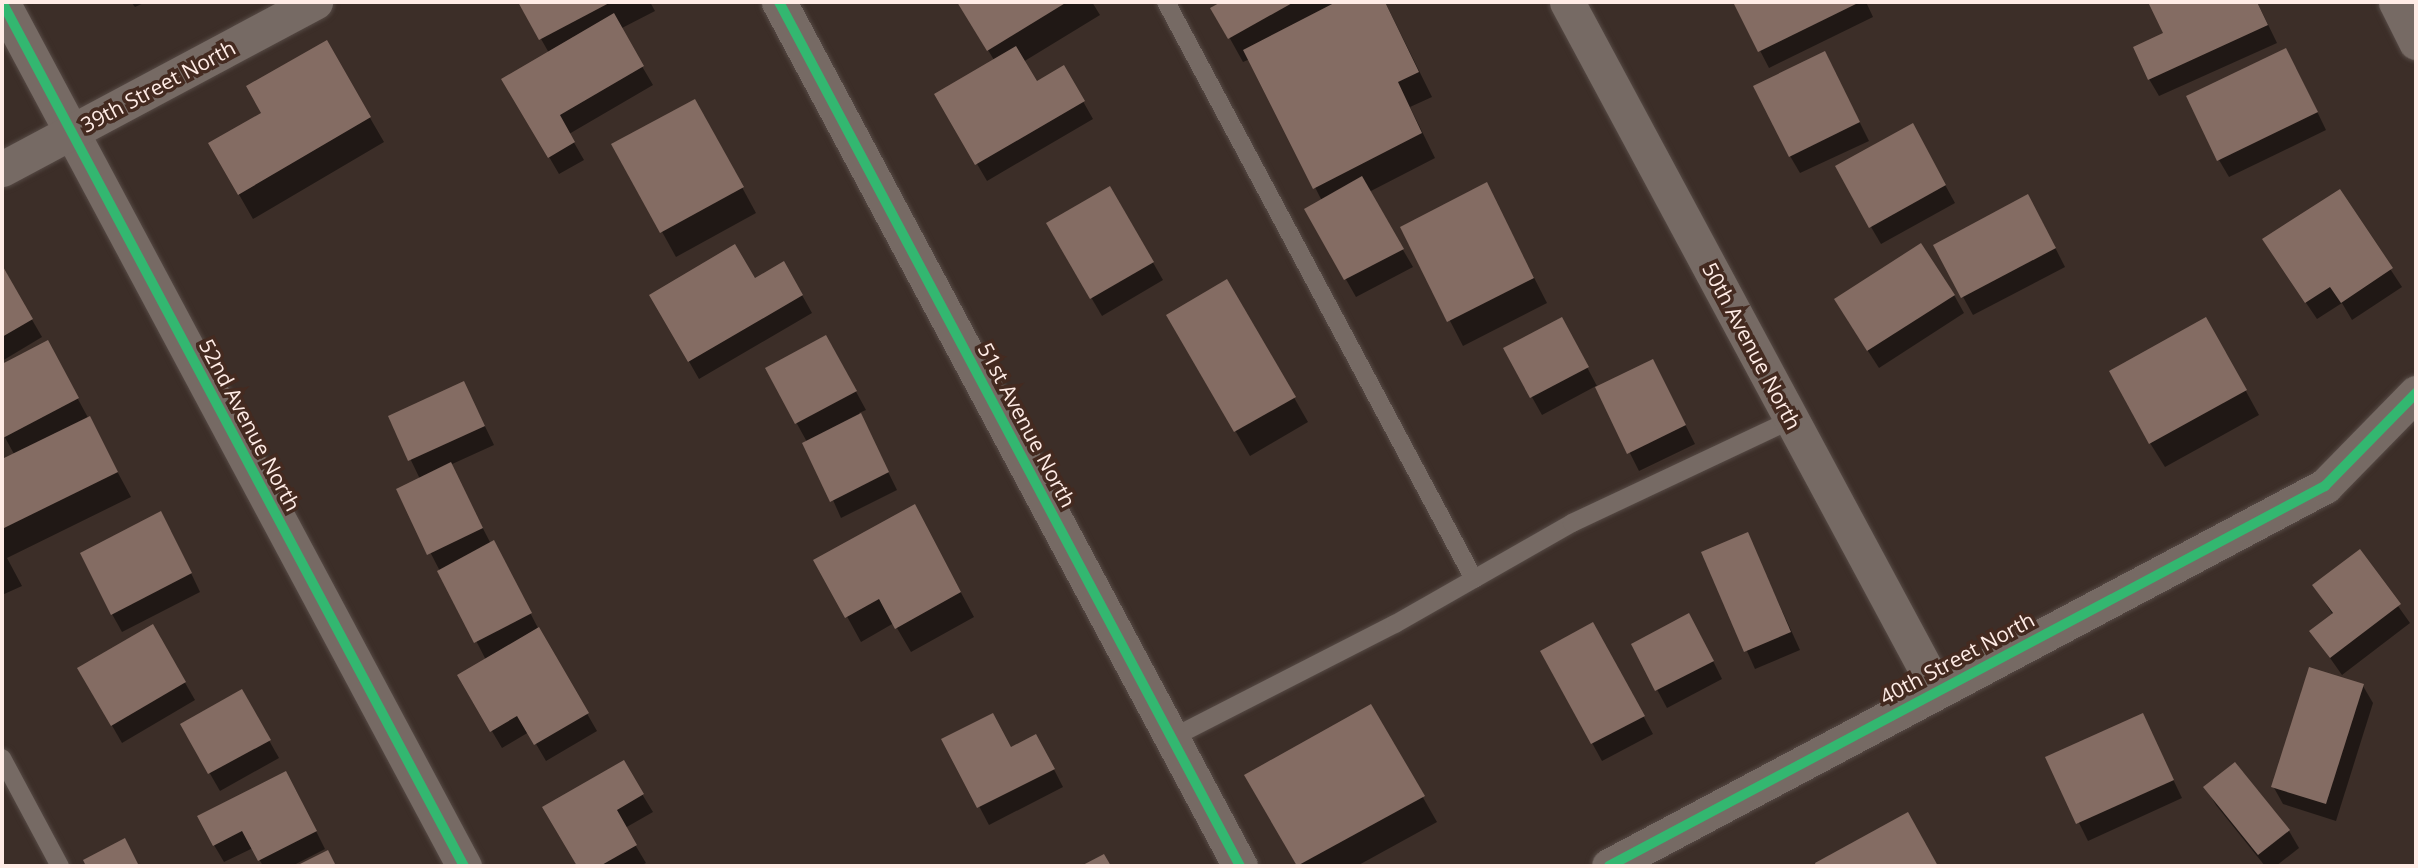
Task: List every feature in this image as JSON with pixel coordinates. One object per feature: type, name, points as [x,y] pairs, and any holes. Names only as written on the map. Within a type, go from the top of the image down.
[{"type":"street","name":"52nd Avenue North","points":[[2,2],[464,866]]},
{"type":"street","name":"39th Street North","points":[[2,169],[315,2]]},
{"type":"street","name":"51st Avenue North","points":[[779,2],[1240,866]]},
{"type":"street","name":"50th Avenue North","points":[[1567,2],[1937,690]]},
{"type":"street","points":[[2396,2],[2416,42]]},
{"type":"street","name":"40th Street North","points":[[1609,866],[2325,486],[2416,393]]},
{"type":"lane","points":[[1166,2],[1474,579]]},
{"type":"lane","points":[[1172,738],[1395,624],[1572,523],[1791,420]]},
{"type":"lane","points":[[2,758],[60,866]]},
{"type":"building","points":[[518,2],[611,2],[539,40]]},
{"type":"building","points":[[957,2],[1067,2],[987,51]]},
{"type":"building","points":[[1221,2],[1294,2],[1228,39],[1210,8]]},
{"type":"building","points":[[1336,2],[1385,2],[1419,72],[1398,82],[1422,133],[1313,189],[1243,50]]},
{"type":"building","points":[[1733,2],[1860,2],[1758,52]]},
{"type":"building","points":[[2148,2],[2257,2],[2268,25],[2148,80],[2133,47],[2163,33]]},
{"type":"building","points":[[614,13],[644,66],[560,115],[575,142],[548,158],[501,79]]},
{"type":"building","points":[[327,40],[371,117],[238,195],[208,143],[261,113],[246,86]]},
{"type":"building","points":[[1016,46],[1037,81],[1064,65],[1085,101],[975,165],[934,94]]},
{"type":"building","points":[[2286,48],[2318,112],[2217,161],[2186,96]]},
{"type":"building","points":[[1825,51],[1860,122],[1789,157],[1753,86]]},
{"type":"building","points":[[695,99],[744,187],[660,233],[611,144]]},
{"type":"building","points":[[1913,123],[1946,185],[1869,228],[1835,166]]},
{"type":"building","points":[[1362,176],[1404,249],[1344,280],[1304,209]]},
{"type":"building","points":[[1487,182],[1534,278],[1447,322],[1400,227]]},
{"type":"building","points":[[1110,186],[1154,262],[1090,299],[1046,223]]},
{"type":"building","points":[[2340,189],[2393,268],[2341,303],[2330,287],[2305,303],[2262,239]]},
{"type":"building","points":[[2028,194],[2056,248],[1961,298],[1933,245]]},
{"type":"building","points":[[1921,243],[1955,295],[1867,351],[1834,299]]},
{"type":"building","points":[[735,244],[755,278],[784,261],[803,295],[688,362],[649,295]]},
{"type":"building","points":[[2,265],[33,319],[2,337]]},
{"type":"building","points":[[1227,279],[1296,397],[1234,432],[1166,315]]},
{"type":"building","points":[[1562,317],[1589,367],[1530,398],[1503,348]]},
{"type":"building","points":[[2206,317],[2247,390],[2149,444],[2109,371]]},
{"type":"building","points":[[826,335],[857,391],[795,424],[765,368]]},
{"type":"building","points":[[48,340],[79,398],[3,438],[2,364]]},
{"type":"building","points":[[1653,359],[1686,425],[1627,454],[1595,387]]},
{"type":"building","points":[[464,381],[485,426],[408,461],[388,416]]},
{"type":"building","points":[[861,413],[889,472],[830,502],[802,443]]},
{"type":"building","points":[[90,416],[118,472],[2,529],[2,459]]},
{"type":"building","points":[[451,462],[483,528],[427,555],[396,489]]},
{"type":"building","points":[[915,504],[961,592],[895,629],[879,599],[845,618],[813,560]]},
{"type":"building","points":[[161,511],[192,573],[111,615],[80,553]]},
{"type":"building","points":[[1748,532],[1791,632],[1744,652],[1701,552]]},
{"type":"building","points":[[494,540],[532,613],[474,643],[437,571]]},
{"type":"building","points":[[2360,549],[2401,604],[2330,658],[2309,631],[2333,613],[2312,585]]},
{"type":"building","points":[[1689,613],[1714,661],[1655,691],[1631,644]]},
{"type":"building","points":[[1593,622],[1645,716],[1591,744],[1540,651]]},
{"type":"building","points":[[153,624],[186,682],[111,726],[77,668]]},
{"type":"building","points":[[539,627],[589,713],[534,745],[517,716],[490,732],[457,675]]},
{"type":"building","points":[[2309,667],[2364,684],[2326,804],[2271,787]]},
{"type":"building","points":[[242,689],[271,740],[208,774],[180,724]]},
{"type":"building","points":[[1371,704],[1425,796],[1297,866],[1244,775]]},
{"type":"building","points":[[993,713],[1011,747],[1036,734],[1055,769],[977,808],[941,739]]},
{"type":"building","points":[[2143,713],[2174,780],[2076,824],[2045,757]]},
{"type":"building","points":[[624,760],[644,794],[617,810],[637,845],[600,866],[577,866],[542,807]]},
{"type":"building","points":[[2235,762],[2290,830],[2258,855],[2203,787]]},
{"type":"building","points":[[286,771],[317,831],[258,861],[242,831],[213,846],[197,816]]},
{"type":"building","points":[[1908,812],[1938,866],[1816,866],[1815,863]]},
{"type":"building","points":[[125,838],[139,866],[86,866],[83,860]]},
{"type":"building","points":[[328,850],[336,866],[296,866]]},
{"type":"building","points":[[1104,854],[1111,866],[1081,866]]},
{"type":"cycle path","points":[[2,2],[464,866]]},
{"type":"cycle path","points":[[779,2],[1240,866]]},
{"type":"cycle path","points":[[1609,866],[2325,486],[2416,393]]}]
